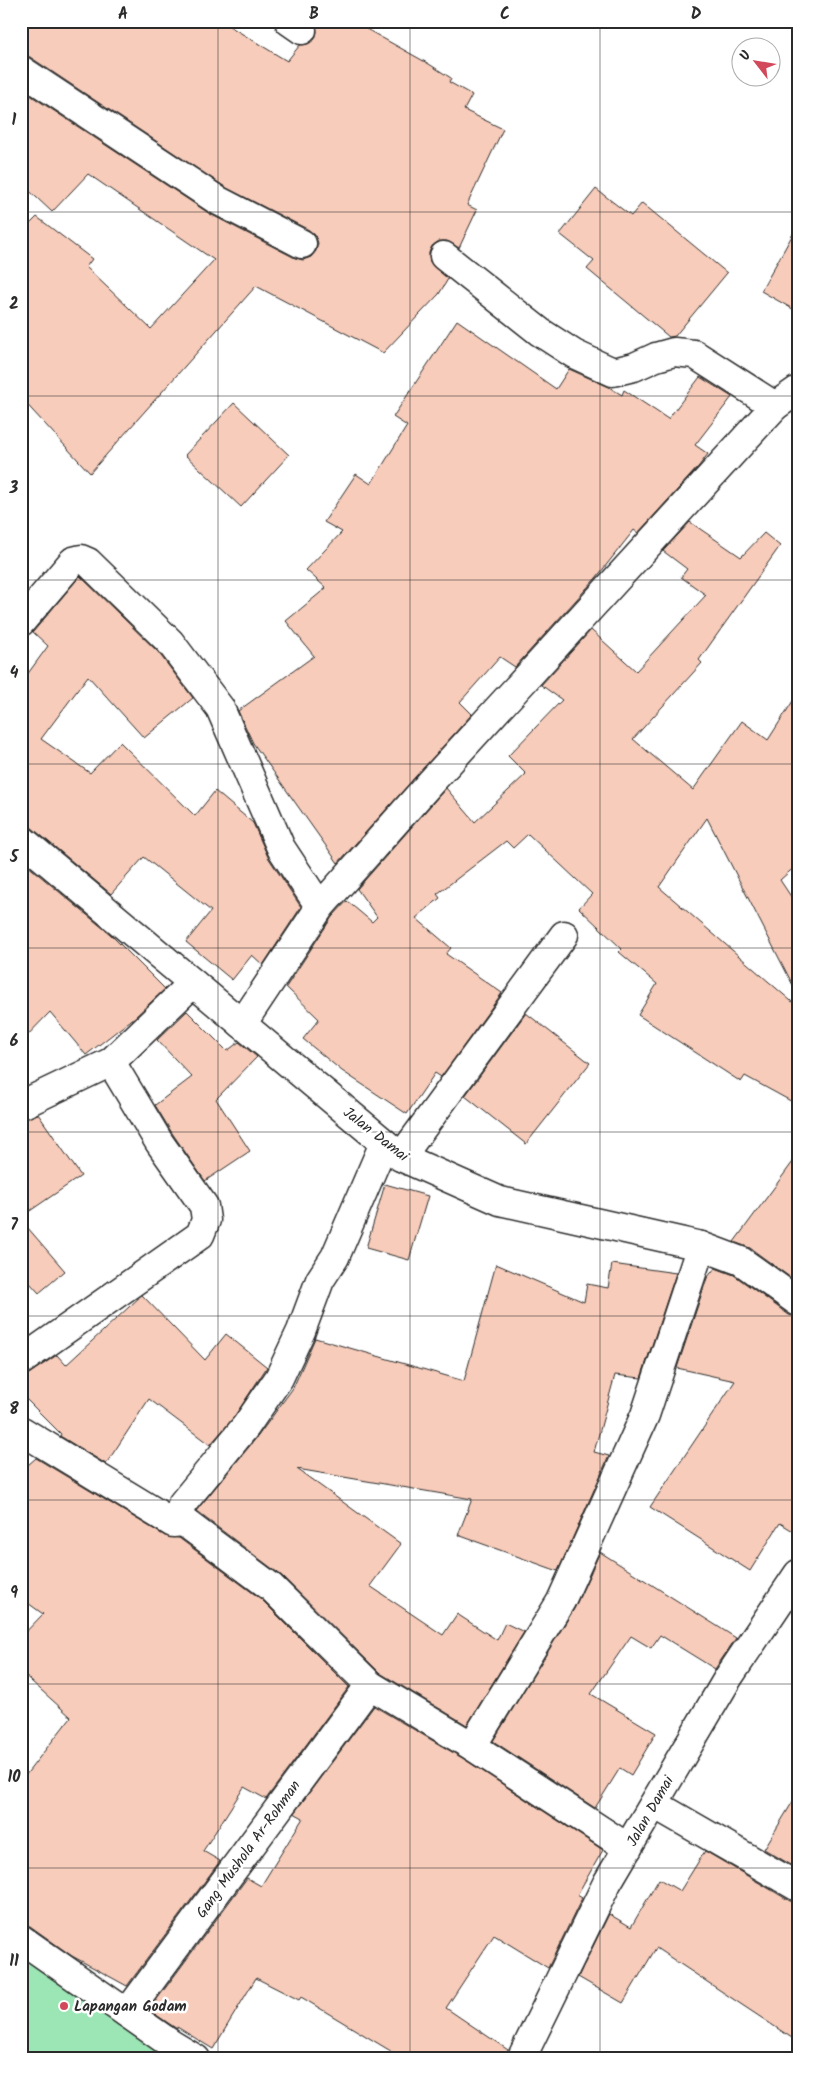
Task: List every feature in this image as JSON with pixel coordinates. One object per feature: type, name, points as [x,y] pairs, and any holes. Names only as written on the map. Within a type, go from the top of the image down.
[{"type":"street","points":[[21,70],[217,200],[302,244]]},
{"type":"street","points":[[444,256],[540,332],[574,354],[613,372],[634,367],[656,357],[674,352],[694,354],[775,406]]},
{"type":"street","points":[[242,1024],[320,907],[425,789],[775,406],[798,390]]},
{"type":"street","points":[[21,622],[73,561],[81,559],[88,562],[170,642],[220,708],[281,848],[320,907]]},
{"type":"street","name":"Jalan Damai","points":[[21,839],[392,1150],[500,1201],[701,1246],[741,1261],[798,1302]]},
{"type":"street","points":[[564,934],[392,1150],[335,1257],[320,1280],[301,1331],[280,1378],[246,1426],[182,1504],[179,1514],[184,1522],[271,1587],[370,1684],[472,1746],[628,1848]]},
{"type":"street","points":[[21,1105],[111,1062],[193,982]]},
{"type":"street","points":[[21,1361],[200,1235],[206,1220],[204,1206],[159,1142],[111,1062]]},
{"type":"street","points":[[472,1746],[561,1601],[645,1414],[701,1246]]},
{"type":"street","points":[[22,1431],[173,1523],[184,1522]]},
{"type":"street","name":"Jalan Damai","points":[[521,2059],[607,1883],[728,1678],[798,1574]]},
{"type":"street","name":"Gang Mushola Ar-Rohman","points":[[127,2013],[370,1684]]},
{"type":"street","points":[[654,1804],[798,1887]]},
{"type":"street","points":[[21,1939],[171,2044],[196,2059]]},
{"type":"green space","name":"Lapangan Godam","points":[[21,1954],[193,2059],[21,2059]]},
{"type":"building","points":[[21,21],[221,21],[287,61],[300,45],[308,44],[315,39],[316,25],[320,21],[352,21],[451,78],[449,82],[472,95],[464,110],[503,129],[467,205],[477,210],[459,248],[447,241],[439,241],[432,246],[429,253],[430,262],[448,279],[439,294],[383,353],[256,286],[90,473],[21,398],[21,233],[37,217],[92,259],[86,267],[151,329],[214,260],[88,174],[52,212],[21,183],[21,89],[210,214],[295,258],[303,260],[311,257],[316,251],[318,243],[315,235],[309,230],[225,187],[30,57],[21,54]]},
{"type":"building","points":[[596,189],[631,216],[642,203],[727,273],[675,336],[669,337],[587,269],[594,261],[560,234]]},
{"type":"building","points":[[798,225],[798,312],[761,291]]},
{"type":"building","points":[[457,320],[556,389],[569,369],[622,395],[624,390],[668,419],[700,377],[732,397],[695,445],[708,454],[699,466],[638,533],[634,530],[596,578],[515,667],[500,657],[460,702],[472,714],[338,863],[253,743],[238,711],[314,656],[286,621],[326,588],[306,570],[342,532],[324,522],[356,474],[371,484],[407,426],[393,417]]},
{"type":"building","points":[[234,403],[289,455],[241,507],[185,455]]},
{"type":"building","points":[[690,522],[741,557],[764,533],[780,546],[699,660],[702,663],[633,739],[693,790],[742,721],[768,740],[798,693],[798,864],[780,880],[798,907],[798,995],[707,818],[659,887],[798,1007],[798,1105],[745,1076],[741,1082],[638,1015],[657,984],[619,952],[622,949],[579,908],[592,894],[528,834],[513,848],[506,841],[437,894],[440,898],[416,918],[451,948],[446,954],[502,993],[441,1077],[435,1073],[407,1114],[342,1071],[303,1039],[319,1019],[286,987],[332,917],[347,901],[372,922],[377,917],[357,889],[446,788],[475,822],[526,774],[508,756],[562,700],[541,685],[591,630],[636,671],[706,595],[681,577],[687,569],[663,551]]},
{"type":"building","points":[[80,576],[158,652],[193,698],[144,738],[88,676],[41,739],[90,773],[120,742],[195,816],[215,791],[253,823],[268,857],[301,907],[263,965],[252,955],[232,980],[186,942],[211,911],[144,857],[111,894],[31,827],[21,824],[21,683],[48,646],[33,632]]},
{"type":"building","points":[[21,860],[110,934],[165,989],[135,1017],[86,1055],[50,1012],[21,1042]]},
{"type":"building","points":[[187,1011],[227,1051],[239,1042],[257,1057],[216,1099],[250,1151],[205,1181],[155,1105],[192,1077],[157,1040]]},
{"type":"building","points":[[526,1013],[590,1063],[526,1144],[465,1096]]},
{"type":"building","points":[[38,1114],[81,1176],[21,1217],[21,1120]]},
{"type":"building","points":[[798,1155],[798,1283],[750,1248],[734,1242]]},
{"type":"building","points":[[385,1184],[428,1196],[409,1260],[366,1248]]},
{"type":"building","points":[[21,1220],[65,1271],[39,1293],[21,1273]]},
{"type":"building","points":[[496,1264],[584,1302],[587,1284],[608,1288],[612,1264],[676,1273],[641,1378],[615,1375],[594,1452],[609,1456],[558,1571],[458,1535],[472,1499],[297,1469],[401,1544],[370,1586],[443,1635],[457,1614],[497,1640],[505,1623],[524,1632],[467,1725],[380,1673],[282,1576],[196,1511],[258,1436],[293,1388],[315,1338],[464,1381]]},
{"type":"building","points":[[715,1268],[734,1275],[789,1315],[798,1317],[798,1534],[780,1523],[750,1571],[650,1507],[735,1381],[677,1368],[707,1278]]},
{"type":"building","points":[[142,1295],[205,1360],[226,1334],[267,1367],[234,1417],[210,1445],[149,1399],[106,1464],[60,1436],[61,1434],[21,1394],[21,1379],[57,1355],[66,1365]]},
{"type":"building","points":[[36,1458],[165,1536],[179,1538],[261,1599],[349,1687],[266,1799],[244,1787],[203,1851],[220,1861],[127,1986],[72,1956],[30,1926],[21,1924],[21,1781],[71,1717],[21,1672],[21,1637],[43,1614],[21,1598],[21,1471]]},
{"type":"building","points":[[600,1552],[736,1638],[715,1669],[660,1635],[651,1648],[631,1636],[591,1694],[656,1733],[631,1775],[620,1768],[595,1808],[493,1741],[574,1609]]},
{"type":"building","points":[[374,1706],[464,1759],[603,1850],[577,1895],[582,1898],[548,1968],[494,1935],[446,2008],[508,2050],[506,2059],[404,2059],[301,1997],[299,2000],[256,1978],[213,2049],[177,2027],[177,2029],[149,2010],[247,1878],[261,1886],[303,1818],[294,1813]]},
{"type":"building","points":[[798,1793],[798,1869],[764,1849]]},
{"type":"building","points":[[705,1851],[790,1901],[798,1903],[798,2042],[656,1948],[623,2003],[578,1977],[609,1914],[631,1927],[659,1879],[680,1891]]},
{"type":"place","name":"Lapangan Godam","points":[[64,2006]]}]
